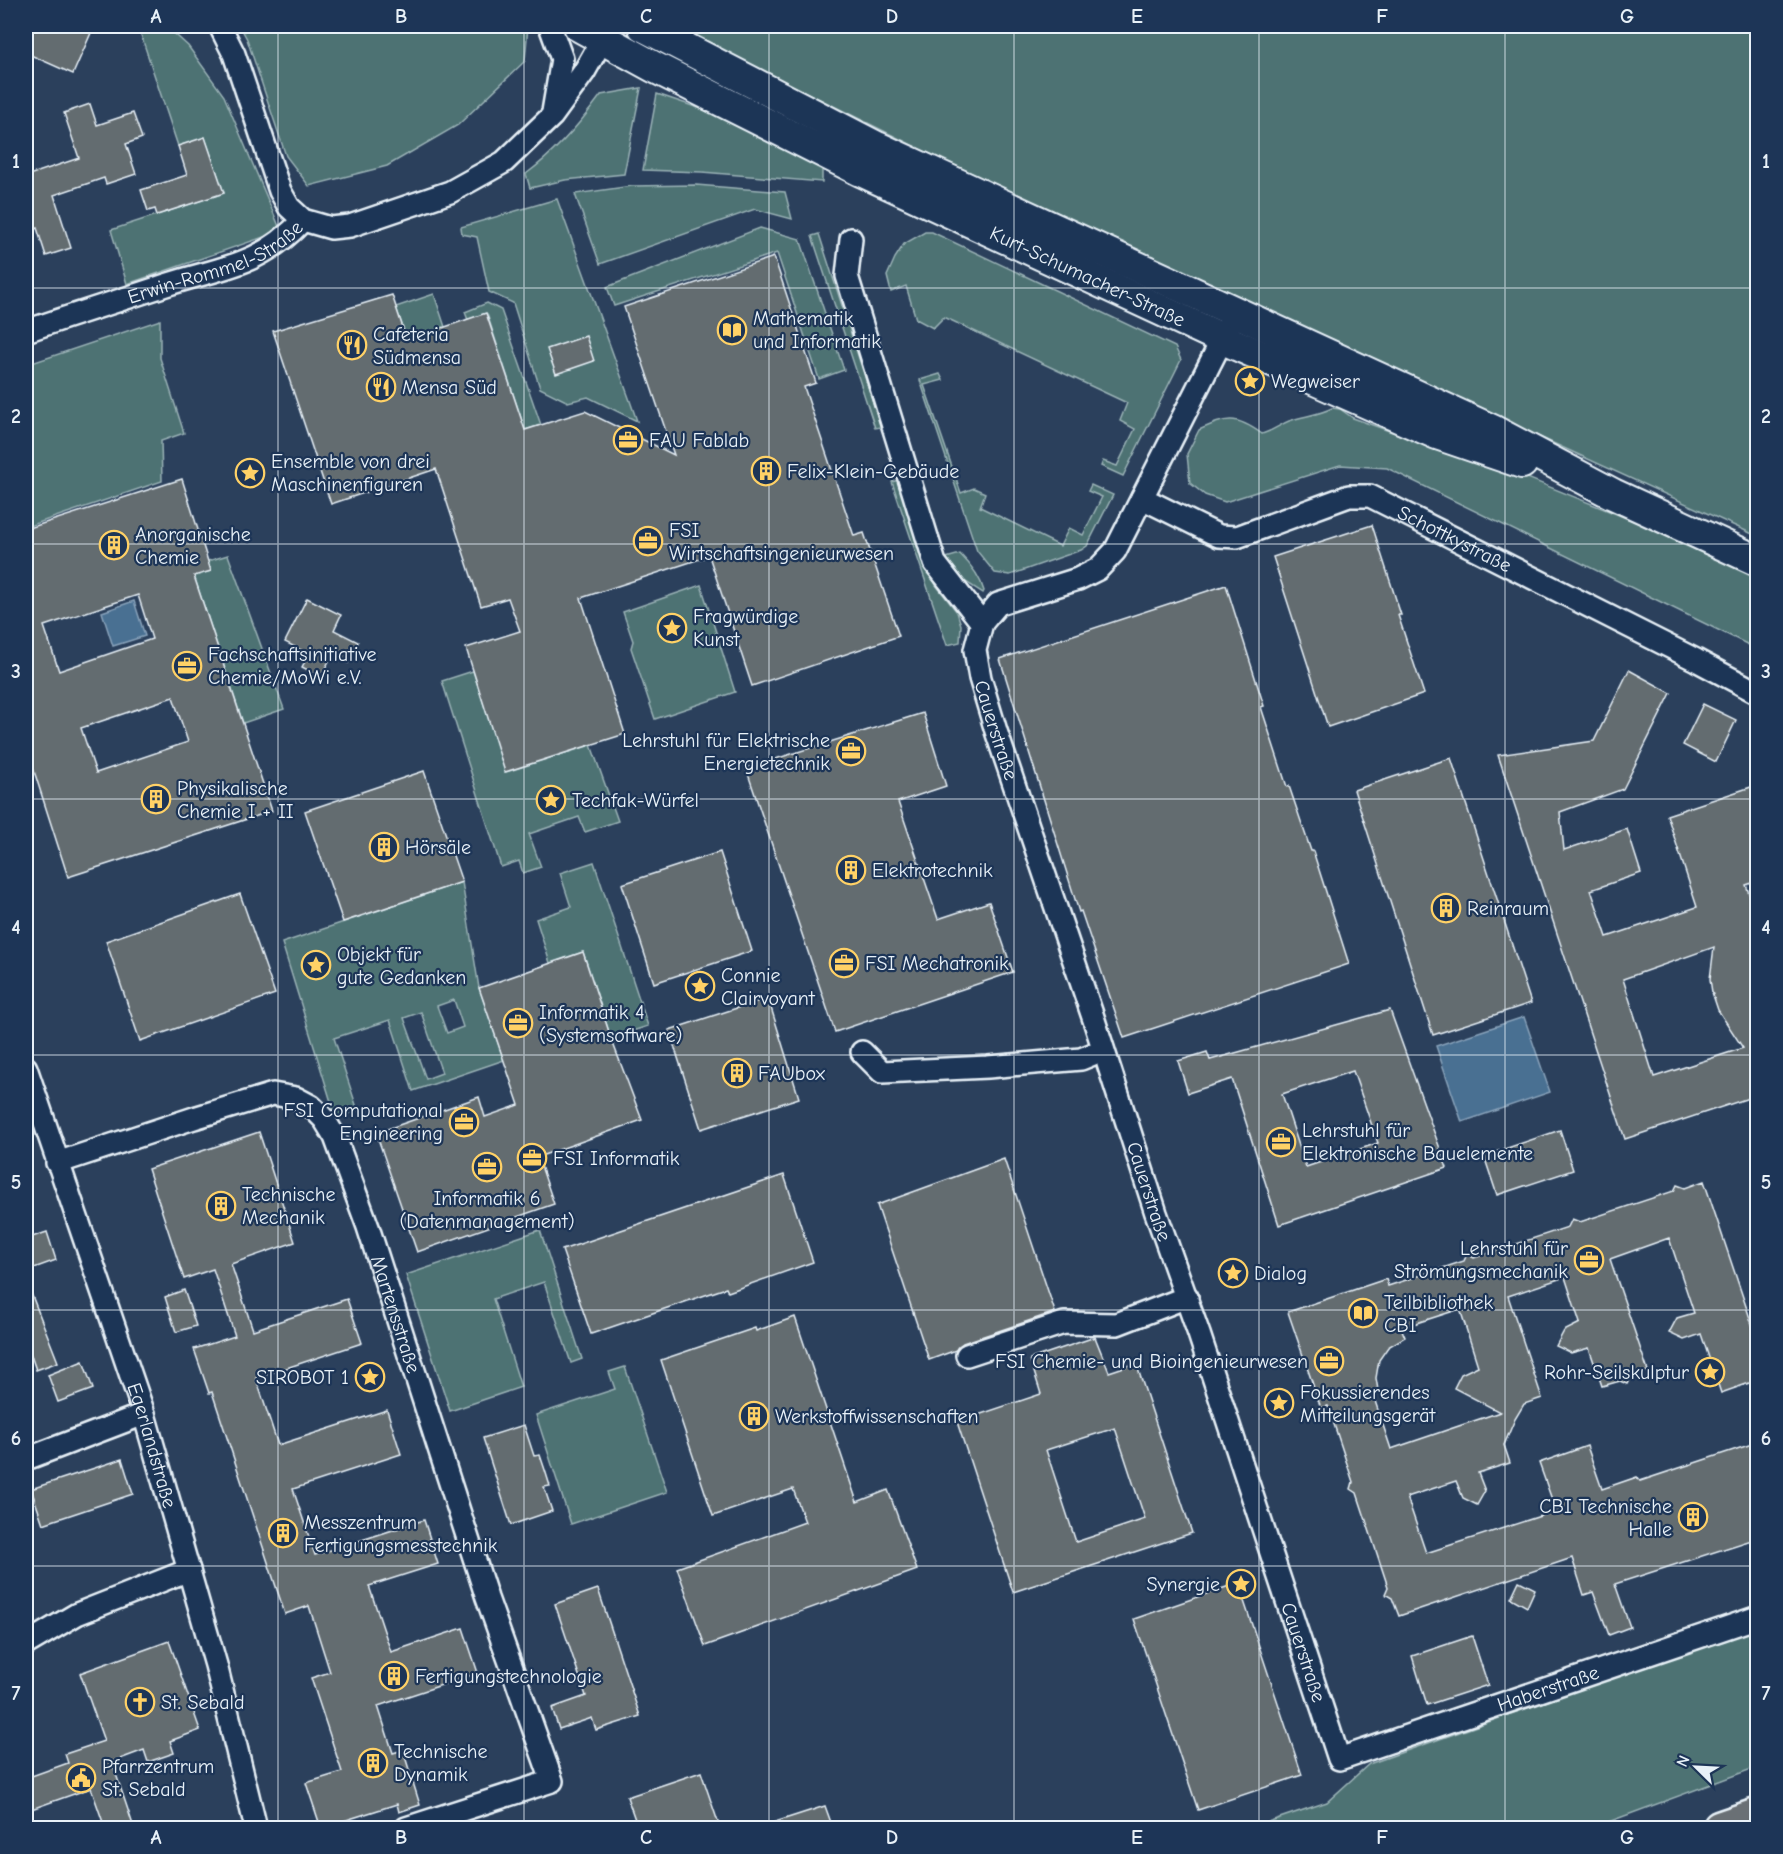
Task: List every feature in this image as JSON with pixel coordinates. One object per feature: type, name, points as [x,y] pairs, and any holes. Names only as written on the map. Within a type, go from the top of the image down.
[{"type":"highway","points":[[1720,1828],[1758,1815]]},
{"type":"main road","name":"Kurt-Schumacher-Straße","points":[[643,26],[1229,326]]},
{"type":"main road","name":"Kurt-Schumacher-Straße","points":[[597,30],[654,67],[861,171],[1229,326],[1494,431],[1612,494],[1758,561]]},
{"type":"street","points":[[220,26],[234,54],[280,191],[289,207],[303,220]]},
{"type":"street","points":[[550,26],[562,59],[552,116]]},
{"type":"street","name":"Erwin-Rommel-Straße","points":[[26,331],[231,267],[267,252],[303,220],[331,228],[350,226],[450,192],[504,162],[552,116],[584,72],[597,30]]},
{"type":"street","points":[[850,239],[847,276],[935,563],[982,623],[998,604],[1078,579],[1098,569],[1115,551],[1229,326]]},
{"type":"street","name":"Schottkystraße","points":[[1142,498],[1219,536],[1237,537],[1349,496],[1370,495],[1758,693]]},
{"type":"street","name":"Cauerstraße","points":[[982,623],[975,651],[984,694],[1339,1759]]},
{"type":"street","points":[[862,1052],[882,1072],[988,1067],[1082,1059],[1103,1050]]},
{"type":"street","name":"Egerlandstraße","points":[[26,1068],[144,1414],[216,1665],[256,1828]]},
{"type":"street","name":"Martensstraße","points":[[57,1164],[273,1094],[296,1098],[311,1106],[324,1119],[335,1137],[368,1227],[487,1598],[552,1781],[406,1828]]},
{"type":"street","points":[[967,1355],[1065,1323],[1117,1324],[1186,1297]]},
{"type":"street","points":[[26,1459],[144,1414]]},
{"type":"street","points":[[26,1644],[77,1614],[189,1570]]},
{"type":"street","name":"Haberstraße","points":[[1339,1759],[1758,1617]]},
{"type":"green space","points":[[138,26],[166,26],[188,46],[224,96],[281,231],[127,284],[111,230],[224,193],[205,138],[178,146]]},
{"type":"green space","points":[[240,26],[528,26],[525,61],[458,125],[387,166],[309,186],[286,156],[247,39]]},
{"type":"green space","points":[[676,26],[1757,26],[1757,536],[1061,219]]},
{"type":"green space","points":[[641,88],[624,174],[565,180],[530,188],[526,174],[566,138],[601,95]]},
{"type":"green space","points":[[657,94],[728,118],[822,162],[822,182],[702,172],[643,170]]},
{"type":"green space","points":[[696,185],[785,192],[792,219],[755,209],[600,264],[575,194],[632,186]]},
{"type":"green space","points":[[557,199],[637,421],[588,397],[568,402],[540,388],[513,303],[489,292],[477,237],[462,234],[461,227]]},
{"type":"green space","points":[[760,228],[800,239],[844,370],[819,379],[777,253],[614,306],[607,287]]},
{"type":"green space","points":[[925,232],[932,232],[1175,347],[1181,360],[1123,476],[1101,466],[1103,461],[1117,466],[1135,429],[1120,421],[1127,403],[944,317],[933,328],[916,319],[906,286],[891,292],[887,276],[895,258],[904,244]]},
{"type":"green space","points":[[819,234],[881,427],[875,428],[812,236]]},
{"type":"green space","points":[[434,294],[445,327],[407,340],[396,307]]},
{"type":"green space","points":[[487,303],[501,310],[541,425],[525,430],[487,314],[468,320],[465,312]]},
{"type":"green space","points":[[160,320],[160,358],[184,433],[161,441],[162,481],[26,527],[26,365]]},
{"type":"green space","points":[[940,374],[943,380],[924,385],[961,493],[974,488],[985,493],[980,507],[1060,546],[1069,528],[1083,535],[1102,497],[1088,491],[1091,485],[1113,495],[1087,546],[1010,575],[995,573],[977,551],[920,380]]},
{"type":"green space","points":[[1332,408],[1340,409],[1353,418],[1434,447],[1493,464],[1757,571],[1757,649],[1387,468],[1340,465],[1225,502],[1205,495],[1190,483],[1187,454],[1199,430],[1217,422],[1231,420],[1245,424],[1262,434],[1289,421]]},
{"type":"green space","points":[[898,480],[936,585],[957,612],[961,625],[960,642],[947,645],[892,482]]},
{"type":"green space","points":[[960,554],[978,576],[983,593],[958,577],[946,558]]},
{"type":"green space","points":[[228,555],[284,709],[243,723],[194,576],[211,571],[208,561]]},
{"type":"green space","points":[[701,585],[735,692],[655,719],[631,648],[633,641],[623,612]]},
{"type":"green space","points":[[473,671],[506,772],[591,745],[618,821],[585,832],[579,817],[529,834],[541,867],[523,873],[519,861],[501,867],[442,681]]},
{"type":"green space","points":[[594,862],[648,1026],[611,1038],[583,952],[550,963],[536,919],[571,907],[560,873]]},
{"type":"green space","points":[[462,882],[479,988],[504,1060],[413,1091],[390,1020],[334,1038],[358,1111],[336,1118],[282,943]],"holes":[[[454,1000],[463,1027],[447,1033],[437,1006]],[[421,1012],[442,1073],[426,1079],[404,1018]]]},
{"type":"green space","points":[[540,1230],[582,1359],[571,1363],[544,1282],[493,1299],[521,1387],[450,1411],[406,1275]]},
{"type":"green space","points":[[625,1367],[667,1492],[571,1524],[536,1415],[615,1389],[609,1372]]},
{"type":"green space","points":[[1757,1627],[1757,1767],[1592,1828],[1250,1828],[1327,1802],[1369,1764]]},
{"type":"water","points":[[134,601],[145,636],[113,646],[102,612]]},
{"type":"water","points":[[1524,1017],[1550,1092],[1462,1122],[1436,1046]]},
{"type":"building","points":[[26,26],[94,26],[73,74],[26,53]]},
{"type":"building","points":[[90,104],[97,125],[133,113],[142,138],[126,144],[136,174],[106,184],[104,178],[54,195],[71,248],[46,256],[37,228],[26,232],[26,176],[79,158],[64,113]]},
{"type":"building","points":[[205,137],[224,193],[157,215],[155,209],[148,211],[141,190],[187,175],[178,146]]},
{"type":"building","points":[[774,257],[816,383],[804,387],[854,536],[864,533],[899,636],[752,686],[709,556],[581,598],[625,734],[505,772],[466,648],[520,631],[508,598],[481,606],[436,469],[331,504],[273,331],[392,295],[407,340],[486,313],[525,430],[585,411],[674,455],[624,307]]},
{"type":"building","points":[[586,336],[594,361],[556,374],[547,349]]},
{"type":"building","points":[[182,479],[211,571],[194,576],[272,811],[68,877],[26,746],[26,529]],"holes":[[[138,595],[152,639],[59,671],[44,626]],[[173,697],[188,742],[96,773],[81,728]]]},
{"type":"building","points":[[1372,525],[1424,694],[1328,727],[1273,557]]},
{"type":"building","points":[[1226,585],[1264,706],[1261,707],[1287,787],[1289,786],[1311,851],[1313,851],[1349,964],[1124,1038],[1081,911],[1079,912],[1000,659]]},
{"type":"building","points":[[307,598],[341,615],[334,630],[358,642],[348,663],[332,655],[321,677],[302,667],[309,654],[285,642]]},
{"type":"building","points":[[1629,670],[1671,693],[1623,789],[1560,812],[1564,850],[1627,829],[1641,873],[1591,890],[1607,937],[1697,907],[1667,815],[1754,786],[1758,797],[1758,881],[1746,885],[1758,918],[1758,1095],[1625,1139],[1498,755],[1594,741]],"holes":[[[1714,947],[1710,979],[1718,1010],[1743,1048],[1654,1077],[1623,979]]]},
{"type":"building","points":[[1703,704],[1736,720],[1716,762],[1683,745]]},
{"type":"building","name":"Elektrotechnik","points":[[923,713],[946,786],[898,802],[938,919],[989,902],[1013,972],[835,1032],[746,768]]},
{"type":"building","name":"Reinraum","points":[[1451,758],[1531,1003],[1433,1035],[1354,790]]},
{"type":"building","name":"Hörsäle","points":[[424,771],[462,882],[343,922],[305,811]]},
{"type":"building","points":[[720,852],[752,951],[654,983],[622,884]]},
{"type":"building","points":[[240,894],[275,994],[140,1041],[106,941]]},
{"type":"building","points":[[583,952],[611,1038],[642,1120],[538,1157],[554,1204],[417,1252],[376,1133],[479,1097],[485,1117],[519,1105],[479,988]]},
{"type":"building","name":"FAUbox","points":[[768,998],[799,1098],[701,1129],[669,1030]]},
{"type":"building","points":[[1390,1010],[1447,1168],[1279,1225],[1232,1079],[1188,1093],[1178,1061],[1207,1052],[1210,1060]],"holes":[[[1353,1071],[1378,1143],[1306,1167],[1282,1094]]]},
{"type":"building","points":[[1560,1130],[1573,1170],[1497,1195],[1484,1156]]},
{"type":"building","points":[[259,1132],[295,1242],[231,1264],[253,1330],[347,1299],[362,1343],[256,1378],[278,1445],[387,1410],[401,1454],[293,1489],[315,1555],[424,1520],[438,1564],[369,1586],[391,1652],[463,1628],[478,1673],[378,1706],[393,1753],[403,1750],[420,1805],[399,1812],[397,1804],[321,1828],[306,1783],[342,1772],[311,1678],[330,1672],[309,1606],[285,1614],[212,1392],[209,1393],[194,1349],[235,1336],[213,1269],[184,1279],[148,1169]]},
{"type":"building","points":[[1004,1159],[1055,1312],[963,1343],[956,1350],[929,1360],[877,1205]]},
{"type":"building","points":[[784,1175],[813,1262],[728,1292],[726,1288],[591,1334],[562,1250]]},
{"type":"building","points":[[1704,1181],[1758,1342],[1758,1380],[1721,1393],[1701,1334],[1684,1340],[1669,1333],[1677,1318],[1694,1313],[1669,1238],[1610,1259],[1648,1371],[1631,1377],[1627,1384],[1620,1381],[1602,1386],[1589,1348],[1571,1353],[1556,1346],[1564,1331],[1580,1323],[1565,1277],[1508,1296],[1542,1398],[1524,1404],[1515,1419],[1504,1445],[1510,1463],[1478,1473],[1485,1491],[1477,1505],[1463,1498],[1456,1481],[1407,1497],[1426,1553],[1556,1511],[1539,1463],[1587,1446],[1602,1489],[1637,1477],[1640,1481],[1758,1442],[1758,1538],[1615,1584],[1630,1627],[1609,1635],[1593,1592],[1584,1595],[1572,1558],[1399,1616],[1392,1598],[1385,1594],[1388,1587],[1357,1493],[1351,1489],[1353,1482],[1328,1406],[1321,1408],[1288,1312],[1386,1279],[1388,1286],[1464,1261],[1467,1254],[1474,1258],[1568,1227],[1572,1219],[1580,1222],[1674,1191],[1677,1185],[1685,1188]],"holes":[[[1460,1309],[1478,1366],[1461,1374],[1454,1388],[1500,1412],[1391,1449],[1372,1392],[1378,1390],[1376,1378],[1379,1360],[1388,1347],[1405,1337],[1401,1328]]]},
{"type":"building","points":[[47,1232],[56,1260],[26,1271],[26,1239]]},
{"type":"building","points":[[26,1283],[58,1362],[36,1370],[26,1341]]},
{"type":"building","points":[[184,1290],[196,1326],[176,1332],[165,1297]]},
{"type":"building","name":"Werkstoffwissenschaften","points":[[795,1317],[857,1502],[888,1490],[917,1570],[705,1646],[677,1568],[805,1522],[793,1489],[713,1516],[661,1360]]},
{"type":"building","points":[[1095,1337],[1109,1372],[1136,1363],[1192,1533],[1013,1592],[957,1422],[1041,1394],[1030,1359]],"holes":[[[1115,1428],[1145,1519],[1076,1542],[1046,1450]]]},
{"type":"building","points":[[83,1361],[93,1389],[58,1402],[48,1375]]},
{"type":"building","points":[[524,1425],[534,1456],[540,1455],[545,1470],[550,1486],[544,1487],[552,1511],[511,1525],[483,1438]]},
{"type":"building","points":[[122,1459],[133,1494],[43,1524],[31,1489]]},
{"type":"building","points":[[1519,1581],[1535,1589],[1527,1607],[1511,1598]]},
{"type":"building","points":[[1238,1583],[1302,1775],[1198,1810],[1134,1619]]},
{"type":"building","points":[[598,1589],[640,1716],[596,1730],[592,1718],[559,1729],[552,1708],[586,1696],[555,1604]]},
{"type":"building","points":[[1472,1636],[1488,1685],[1427,1705],[1412,1656]]},
{"type":"building","name":"St. Sebald","points":[[169,1641],[200,1730],[170,1741],[174,1753],[148,1762],[144,1750],[112,1762],[134,1828],[105,1828],[91,1788],[26,1811],[26,1778],[68,1763],[65,1754],[104,1741],[80,1673]]},
{"type":"building","points":[[701,1772],[720,1828],[638,1828],[627,1797]]},
{"type":"building","points":[[825,1806],[833,1828],[767,1828],[766,1825]]},
{"type":"place","name":"Mathematik und Informatik","points":[[732,330]]},
{"type":"place","name":"Cafeteria Südmensa","points":[[352,345]]},
{"type":"place","name":"Wegweiser","points":[[1250,381]]},
{"type":"place","name":"Mensa Süd","points":[[381,387]]},
{"type":"place","name":"FAU Fablab","points":[[628,440]]},
{"type":"place","name":"Felix-Klein-Gebäude","points":[[766,471]]},
{"type":"place","name":"Ensemble von drei Maschinenfiguren","points":[[250,473]]},
{"type":"place","name":"FSI Wirtschaftsingenieurwesen","points":[[648,541]]},
{"type":"place","name":"Anorganische Chemie","points":[[114,545]]},
{"type":"place","name":"Fragwürdige Kunst","points":[[672,628]]},
{"type":"place","name":"Fachschaftsinitiative Chemie/MoWi e.V.","points":[[187,666]]},
{"type":"place","name":"Lehrstuhl für Elektrische Energietechnik","points":[[851,751]]},
{"type":"place","name":"Physikalische Chemie I + II","points":[[156,799]]},
{"type":"place","name":"Techfak-Würfel","points":[[551,800]]},
{"type":"place","name":"Hörsäle","points":[[384,847]]},
{"type":"place","name":"Elektrotechnik","points":[[851,870]]},
{"type":"place","name":"Reinraum","points":[[1446,908]]},
{"type":"place","name":"FSI Mechatronik","points":[[844,963]]},
{"type":"place","name":"Objekt für gute Gedanken","points":[[316,965]]},
{"type":"place","name":"Connie Clairvoyant","points":[[700,986]]},
{"type":"place","name":"Informatik 4 (Systemsoftware)","points":[[518,1023]]},
{"type":"place","name":"FAUbox","points":[[737,1073]]},
{"type":"place","name":"FSI Computational Engineering","points":[[464,1122]]},
{"type":"place","name":"Lehrstuhl für Elektronische Bauelemente","points":[[1281,1142]]},
{"type":"place","name":"FSI Informatik","points":[[532,1158]]},
{"type":"place","name":"Informatik 6 (Datenmanagement)","points":[[487,1167]]},
{"type":"place","name":"Technische Mechanik","points":[[221,1206]]},
{"type":"place","name":"Lehrstuhl für Strömungsmechanik","points":[[1589,1260]]},
{"type":"place","name":"Dialog","points":[[1233,1273]]},
{"type":"place","name":"Teilbibliothek CBI","points":[[1363,1313]]},
{"type":"place","name":"FSI Chemie- und Bioingenieurwesen","points":[[1329,1361]]},
{"type":"place","name":"Rohr-Seilskulptur","points":[[1710,1372]]},
{"type":"place","name":"SIROBOT 1","points":[[370,1377]]},
{"type":"place","name":"Fokussierendes Mitteilungsgerät","points":[[1279,1403]]},
{"type":"place","name":"Werkstoffwissenschaften","points":[[754,1416]]},
{"type":"place","name":"CBI Technische Halle","points":[[1693,1517]]},
{"type":"place","name":"Messzentrum Fertigungsmesstechnik","points":[[283,1533]]},
{"type":"place","name":"Synergie","points":[[1241,1584]]},
{"type":"place","name":"Fertigungstechnologie","points":[[394,1676]]},
{"type":"place","name":"St. Sebald","points":[[140,1702]]},
{"type":"place","name":"Technische Dynamik","points":[[373,1763]]},
{"type":"place","name":"Pfarrzentrum St. Sebald","points":[[81,1778]]}]
